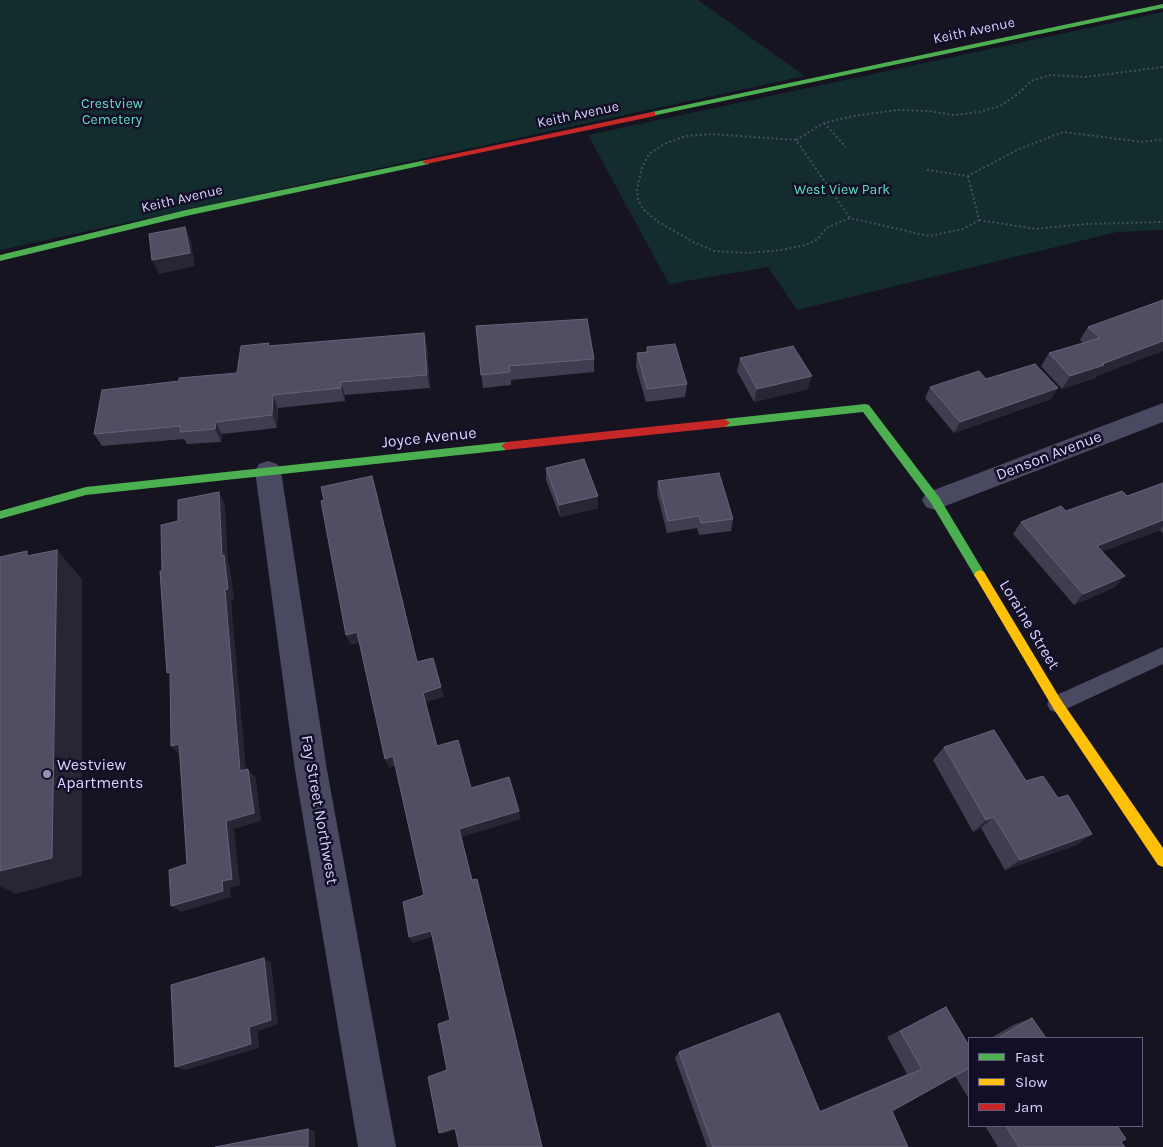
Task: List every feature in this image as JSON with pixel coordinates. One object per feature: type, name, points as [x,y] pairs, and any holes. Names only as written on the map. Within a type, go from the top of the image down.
[{"type":"street","name":"Keith Avenue","points":[[0,258],[195,211],[1163,6]]},
{"type":"street","name":"Joyce Avenue","points":[[0,515],[86,491],[865,408]]},
{"type":"street","name":"Loraine Street","points":[[865,408],[935,500],[1057,704],[1163,860]]},
{"type":"street","name":"Denson Avenue","points":[[935,500],[1163,412]]},
{"type":"street","name":"Fay Street Northwest","points":[[268,471],[311,770],[378,1147]]},
{"type":"lane","points":[[1057,704],[1163,655]]},
{"type":"path","points":[[1163,67],[1086,77],[1050,75],[1032,81],[1018,94],[1000,106],[979,112],[954,115],[929,111],[898,110],[853,116],[824,123],[796,140],[711,134],[686,136],[664,144],[649,154],[642,167],[637,189],[638,200],[644,210],[692,242],[714,251],[747,253],[806,246],[818,239],[826,228],[850,218],[929,236],[963,229],[979,220],[1036,229],[1086,224],[1163,222]]},
{"type":"path","points":[[824,123],[846,147]]},
{"type":"path","points":[[927,170],[968,176],[1019,149],[1063,132],[1143,142],[1163,139]]},
{"type":"path","points":[[796,140],[850,218]]},
{"type":"path","points":[[968,176],[979,220]]},
{"type":"green space","name":"Crestview Cemetery","points":[[0,0],[698,0],[805,76],[0,250]]},
{"type":"green space","name":"West View Park","points":[[1163,12],[1163,230],[1117,232],[797,310],[768,267],[669,284],[588,135]]},
{"type":"building","points":[[185,227],[190,253],[152,260],[149,234]]},
{"type":"building","points":[[1163,300],[1163,341],[1102,364],[1104,365],[1070,376],[1049,353],[1100,338],[1088,327]]},
{"type":"building","points":[[587,319],[594,359],[509,366],[510,372],[481,375],[476,326]]},
{"type":"building","points":[[424,333],[427,375],[341,382],[341,388],[273,395],[272,415],[216,422],[215,429],[180,432],[181,426],[94,434],[102,390],[179,381],[179,378],[237,373],[241,346],[269,343],[268,346]]},
{"type":"building","points":[[675,344],[687,384],[647,389],[637,353],[648,352],[647,347]]},
{"type":"building","points":[[793,346],[812,376],[757,389],[740,358]]},
{"type":"building","points":[[1035,364],[1058,388],[960,422],[930,387],[979,371],[986,379]]},
{"type":"building","points":[[584,459],[598,496],[559,505],[546,468]]},
{"type":"building","points":[[719,473],[733,519],[701,523],[699,516],[668,521],[658,481]]},
{"type":"building","points":[[372,476],[417,662],[433,658],[441,687],[423,693],[437,746],[458,740],[471,788],[509,777],[519,811],[459,829],[472,880],[477,879],[542,1147],[459,1147],[455,1128],[439,1133],[428,1077],[447,1070],[438,1024],[450,1020],[431,931],[409,937],[403,902],[424,895],[393,756],[385,759],[357,632],[346,635],[321,501],[324,500],[321,487]]},
{"type":"building","points":[[1163,483],[1163,520],[1097,546],[1125,576],[1083,594],[1021,522],[1061,506],[1066,511],[1122,491],[1127,496]]},
{"type":"building","points":[[219,492],[222,556],[224,555],[228,589],[225,590],[240,771],[248,769],[254,813],[226,821],[232,879],[222,881],[223,891],[171,906],[169,870],[187,864],[179,744],[171,746],[170,672],[167,673],[160,571],[162,571],[161,525],[178,521],[178,500]]},
{"type":"building","points":[[57,550],[52,858],[0,871],[0,557],[27,551],[27,556]]},
{"type":"building","points":[[994,730],[1026,781],[1043,776],[1058,798],[1068,795],[1092,834],[1020,860],[994,817],[986,820],[944,747]]},
{"type":"building","points":[[264,958],[271,1020],[249,1027],[251,1044],[175,1067],[171,985]]},
{"type":"building","points":[[946,1007],[968,1044],[968,1069],[892,1111],[908,1147],[713,1147],[679,1052],[779,1013],[820,1112],[922,1069],[900,1031]]},
{"type":"building","points":[[1032,1018],[1045,1037],[1000,1037]]},
{"type":"building","points":[[1007,1127],[1118,1127],[1126,1139],[1121,1142],[1125,1147],[1019,1147]]},
{"type":"building","points":[[308,1129],[308,1147],[215,1147]]},
{"type":"traffic: fast","points":[[652,114],[1163,6]]},
{"type":"traffic: fast","points":[[0,258],[186,213],[426,162]]},
{"type":"traffic: fast","points":[[725,423],[865,408],[935,500],[980,575]]},
{"type":"traffic: fast","points":[[0,515],[86,491],[506,446]]},
{"type":"traffic: slow","points":[[980,575],[1057,704],[1163,860]]},
{"type":"traffic: jam","points":[[426,162],[652,114]]},
{"type":"traffic: jam","points":[[506,446],[725,423]]},
{"type":"place","name":"Westview Apartments","points":[[47,774]]}]
